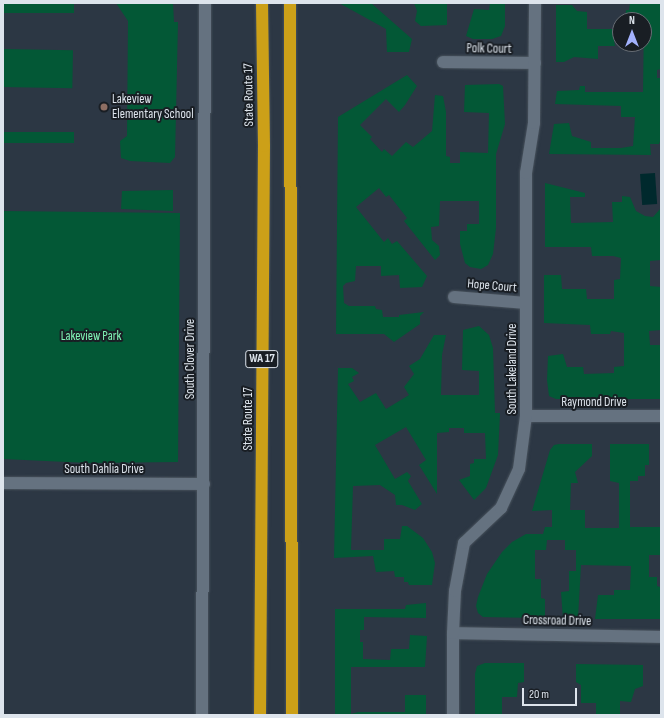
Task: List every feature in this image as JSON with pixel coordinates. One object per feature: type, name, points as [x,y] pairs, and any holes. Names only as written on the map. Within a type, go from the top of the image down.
[{"type":"highway","name":"State Route 17","points":[[260,715],[264,146],[262,3]]},
{"type":"highway","name":"WA 17","points":[[290,3],[292,715]]},
{"type":"street","name":"South Clover Drive","points":[[202,715],[205,3]]},
{"type":"street","name":"South Lakeland Drive","points":[[453,715],[453,634],[455,591],[464,543],[501,508],[519,469],[526,416],[526,173],[534,123],[535,3]]},
{"type":"street","name":"Polk Court","points":[[443,62],[535,64]]},
{"type":"street","name":"Hope Court","points":[[454,297],[526,303]]},
{"type":"street","name":"Raymond Drive","points":[[526,416],[661,416]]},
{"type":"street","name":"South Dahlia Drive","points":[[3,482],[204,484]]},
{"type":"street","name":"Crossroad Drive","points":[[453,634],[661,637]]},
{"type":"green space","points":[[3,3],[89,3],[74,4],[74,13],[3,13]]},
{"type":"green space","points":[[116,3],[173,3],[174,22],[178,22],[175,157],[170,163],[130,161],[121,158],[120,141],[127,136],[128,21]]},
{"type":"green space","points":[[339,3],[371,3],[412,39],[409,52],[387,52],[386,29]]},
{"type":"green space","points":[[414,3],[447,3],[447,25],[421,26],[415,21],[417,11]]},
{"type":"green space","points":[[490,3],[505,3],[505,26],[501,36],[492,39],[473,39],[466,36],[474,9],[489,10]]},
{"type":"green space","points":[[630,3],[661,3],[661,69],[657,70],[657,78],[661,78],[661,139],[659,144],[650,144],[651,155],[549,154],[554,124],[569,123],[572,136],[591,142],[591,148],[621,148],[633,146],[635,117],[621,117],[621,106],[555,104],[557,91],[579,90],[580,86],[585,86],[585,92],[643,92],[644,52],[652,52],[652,12],[626,12],[626,10],[629,10]]},
{"type":"green space","points":[[556,5],[572,5],[577,11],[587,12],[587,29],[612,29],[612,46],[598,46],[598,59],[574,57],[564,62],[556,62]]},
{"type":"green space","points":[[3,49],[73,50],[72,88],[3,87]]},
{"type":"green space","points":[[407,75],[417,86],[399,112],[386,99],[360,125],[372,137],[370,139],[382,152],[384,149],[392,156],[406,142],[413,147],[432,131],[435,95],[443,96],[446,112],[446,156],[450,157],[450,163],[460,163],[460,152],[488,153],[489,113],[464,112],[465,85],[499,84],[503,86],[505,124],[496,154],[496,228],[493,254],[488,265],[481,269],[470,267],[465,263],[460,244],[460,231],[467,231],[467,224],[479,224],[479,201],[440,201],[439,226],[431,227],[432,240],[439,246],[440,255],[435,260],[404,221],[407,218],[389,195],[386,197],[379,188],[356,207],[384,242],[388,238],[392,244],[397,241],[427,276],[422,287],[400,288],[399,275],[381,276],[381,266],[356,266],[355,281],[346,283],[343,286],[344,303],[349,306],[375,306],[376,309],[382,310],[383,317],[399,317],[399,315],[424,312],[420,316],[420,324],[394,342],[384,334],[336,334],[338,117]]},
{"type":"green space","points":[[3,132],[74,132],[74,143],[3,143]]},
{"type":"green space","points":[[545,183],[585,193],[585,197],[570,197],[571,223],[613,222],[612,202],[622,202],[622,196],[630,197],[636,211],[645,216],[653,217],[661,208],[661,260],[650,261],[650,286],[661,287],[661,330],[649,331],[650,345],[661,345],[661,399],[556,399],[549,396],[547,380],[548,356],[563,354],[567,367],[583,367],[584,374],[614,373],[614,367],[624,366],[624,333],[611,331],[610,334],[591,334],[590,325],[544,323],[544,275],[561,275],[562,289],[586,289],[587,299],[614,299],[614,280],[620,279],[621,258],[613,256],[592,256],[591,247],[545,247]]},
{"type":"green space","points":[[173,190],[173,211],[121,209],[122,191]]},
{"type":"green space","name":"Lakeview Park","points":[[3,211],[180,213],[178,462],[89,463],[3,459]]},
{"type":"green space","points":[[479,326],[489,335],[493,348],[495,413],[500,413],[498,455],[486,488],[474,500],[459,480],[470,476],[470,464],[474,463],[474,459],[486,459],[485,433],[464,433],[464,428],[449,428],[449,432],[437,433],[437,494],[419,465],[426,460],[406,427],[375,445],[395,479],[407,472],[411,476],[408,481],[422,504],[415,510],[402,505],[396,505],[395,495],[380,485],[353,486],[351,550],[384,550],[384,539],[400,539],[402,526],[407,526],[423,538],[432,552],[435,563],[432,585],[409,585],[408,582],[404,582],[404,577],[395,577],[394,571],[376,572],[373,556],[334,558],[338,368],[352,368],[359,373],[352,377],[354,381],[348,384],[360,402],[376,393],[386,409],[409,395],[404,387],[414,374],[409,366],[420,359],[434,335],[446,335],[442,355],[441,395],[479,395],[479,371],[462,370],[463,330]]},
{"type":"green space","points":[[592,444],[592,456],[575,472],[578,483],[571,483],[570,510],[585,510],[585,528],[619,528],[619,483],[610,481],[610,444],[649,444],[649,465],[645,465],[645,476],[638,476],[638,481],[630,481],[630,527],[661,527],[661,555],[649,555],[649,577],[657,577],[657,586],[660,587],[661,619],[595,619],[598,595],[614,595],[614,590],[630,590],[631,566],[581,565],[578,618],[563,619],[561,592],[569,591],[569,571],[576,571],[576,550],[565,550],[565,540],[547,540],[546,550],[535,550],[535,579],[541,579],[541,598],[545,599],[545,618],[483,617],[478,613],[476,606],[478,597],[487,574],[502,552],[512,542],[526,534],[543,534],[545,527],[552,527],[552,510],[532,511],[550,450],[554,445]]},
{"type":"green space","points":[[426,603],[426,618],[364,617],[364,630],[360,630],[360,642],[363,642],[363,659],[390,660],[391,649],[409,649],[410,635],[427,636],[425,667],[351,667],[351,714],[358,712],[405,712],[405,695],[426,695],[426,715],[335,715],[335,609],[405,609],[406,605]]},
{"type":"green space","points":[[485,663],[524,663],[524,682],[518,683],[517,697],[502,697],[502,715],[475,715],[475,674],[477,666]]},
{"type":"green space","points":[[576,664],[643,665],[643,686],[635,689],[631,702],[620,701],[620,715],[596,715],[596,703],[581,703],[581,685],[576,682]]},
{"type":"shaded area","points":[[655,173],[657,204],[642,205],[640,174]]},
{"type":"place","name":"Lakeview Elementary School","points":[[104,107]]}]
